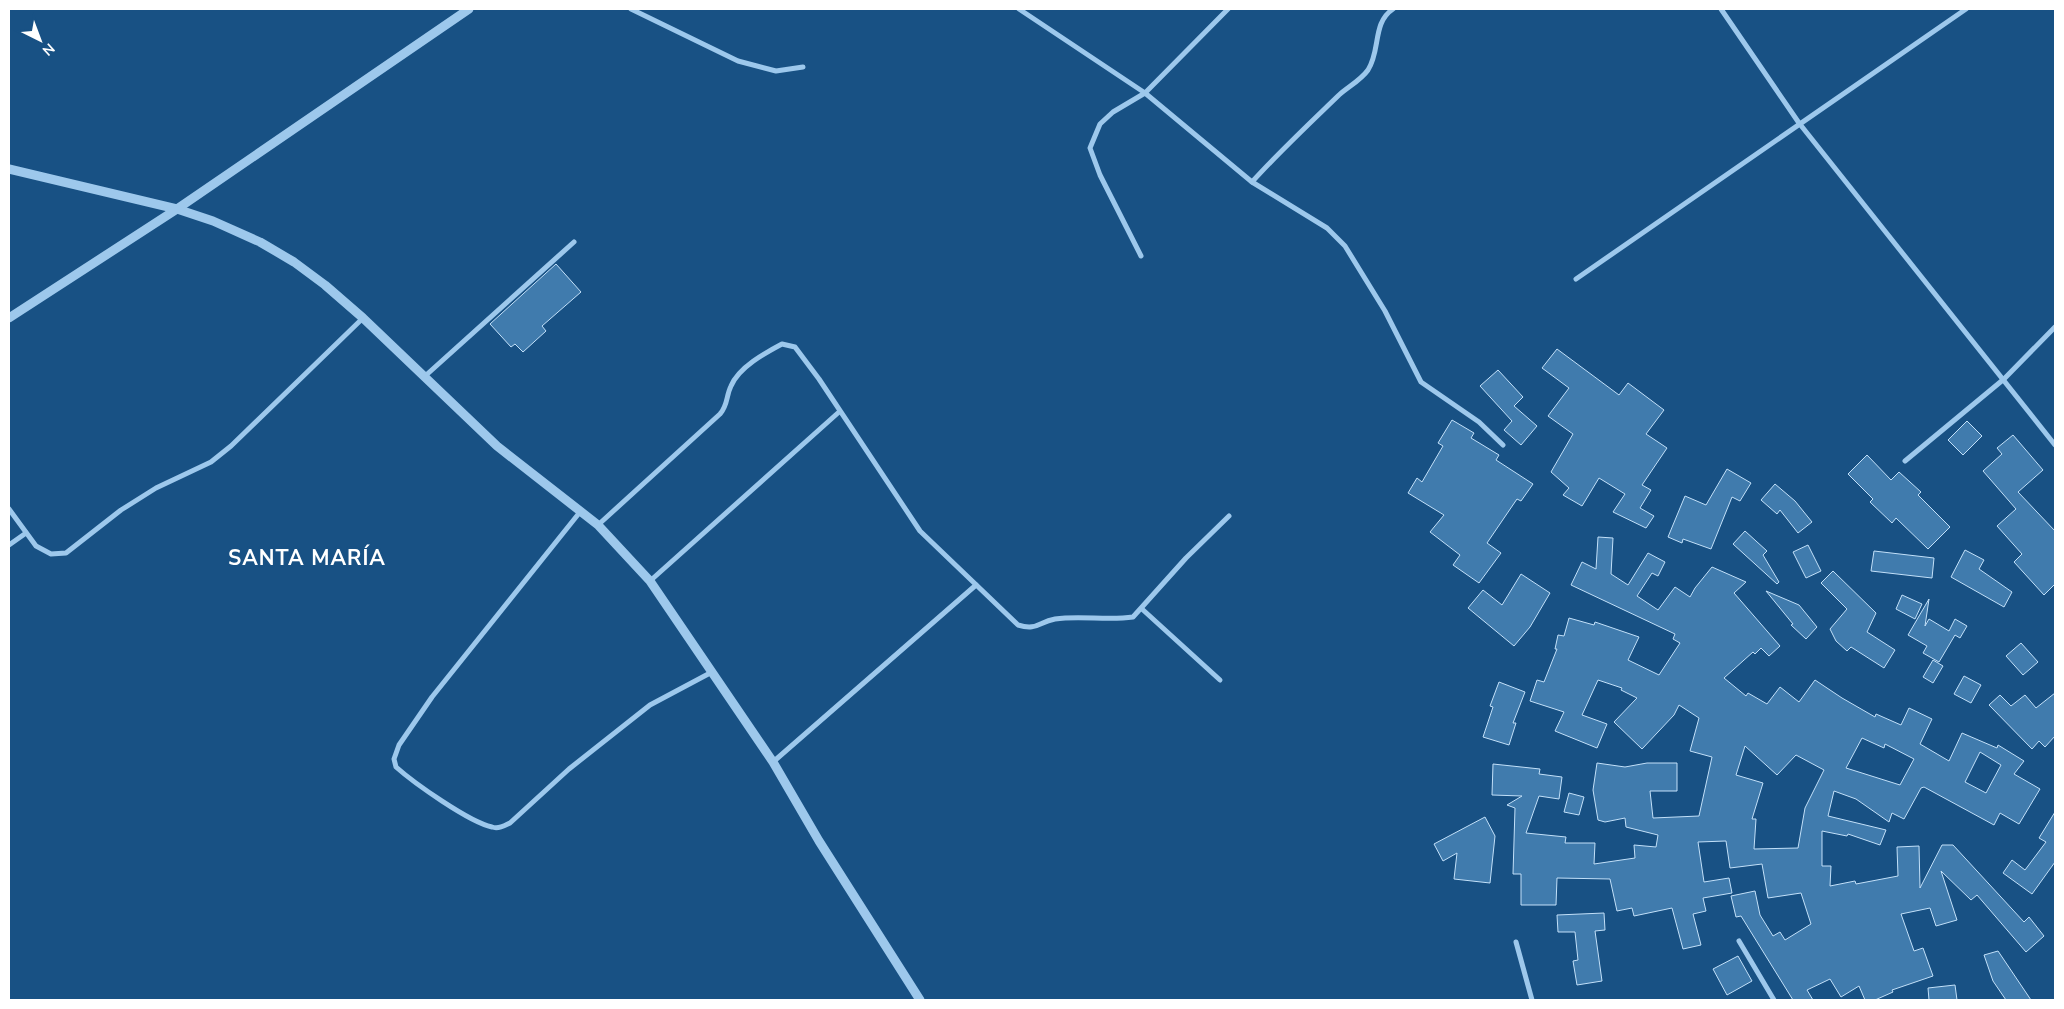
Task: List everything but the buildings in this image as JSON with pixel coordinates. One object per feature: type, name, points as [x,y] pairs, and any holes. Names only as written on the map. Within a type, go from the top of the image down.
[{"type":"street","points":[[9,318],[177,209],[470,9]]},
{"type":"street","points":[[631,9],[738,61],[776,71],[803,67]]},
{"type":"street","points":[[1019,9],[1145,93],[1252,182],[1326,228],[1345,246],[1385,311],[1421,382],[1479,422],[1503,445]]},
{"type":"street","points":[[1141,256],[1100,175],[1090,148],[1100,124],[1113,112],[1145,93],[1228,9]]},
{"type":"street","points":[[1252,182],[1282,148],[1344,90],[1367,72],[1374,60],[1380,22],[1393,9]]},
{"type":"street","points":[[1721,9],[1799,123],[2004,378],[2055,445]]},
{"type":"street","points":[[1576,279],[1966,9]]},
{"type":"street","points":[[9,169],[177,209],[213,221],[260,242],[294,262],[325,285],[363,318],[497,446],[598,525],[650,581],[774,762],[819,841],[920,1000]]},
{"type":"street","points":[[424,377],[574,242]]},
{"type":"street","points":[[9,509],[36,546],[51,554],[66,553],[128,505],[156,488],[211,462],[363,318]]},
{"type":"street","points":[[1905,461],[2004,378],[2055,327]]},
{"type":"street","points":[[598,525],[720,414],[727,404],[734,380],[740,373],[758,358],[782,344],[795,347],[819,379],[839,412],[920,531],[1018,625],[1029,629],[1063,618],[1115,620],[1133,617],[1186,558],[1228,516]]},
{"type":"street","points":[[650,581],[839,412]]},
{"type":"street","points":[[580,512],[432,697],[399,745],[394,759],[396,767],[439,798],[475,820],[493,828],[502,827],[510,823],[570,768],[650,705],[712,672]]},
{"type":"street","points":[[9,545],[26,533]]},
{"type":"street","points":[[774,762],[976,585]]},
{"type":"street","points":[[1142,609],[1220,680]]},
{"type":"street","points":[[1739,941],[1774,1000]]},
{"type":"street","points":[[1516,942],[1532,1000]]},
{"type":"district","name":"SANTA MARÍA","points":[[307,558]]}]
